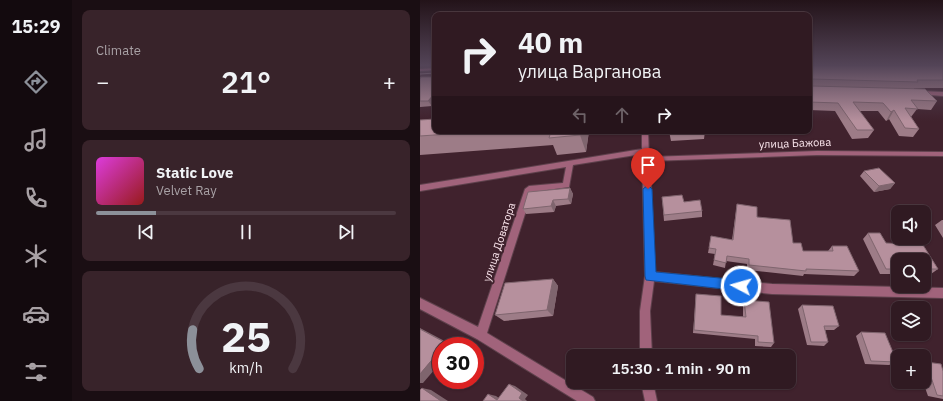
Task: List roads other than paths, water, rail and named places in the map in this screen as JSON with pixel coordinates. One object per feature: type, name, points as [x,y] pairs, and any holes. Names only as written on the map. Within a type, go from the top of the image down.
[{"type":"street","points":[[916,92],[943,94]]},
{"type":"street","points":[[645,134],[650,276],[645,311],[646,349]]},
{"type":"street","name":"улица Бажова","points":[[420,188],[570,163],[647,155],[817,153],[943,154]]},
{"type":"street","name":"улица Доватора","points":[[481,335],[529,189],[566,185],[570,163]]},
{"type":"street","points":[[650,276],[772,289],[943,293]]},
{"type":"street","points":[[420,303],[481,335],[589,401]]},
{"type":"street","points":[[648,389],[651,401]]}]
